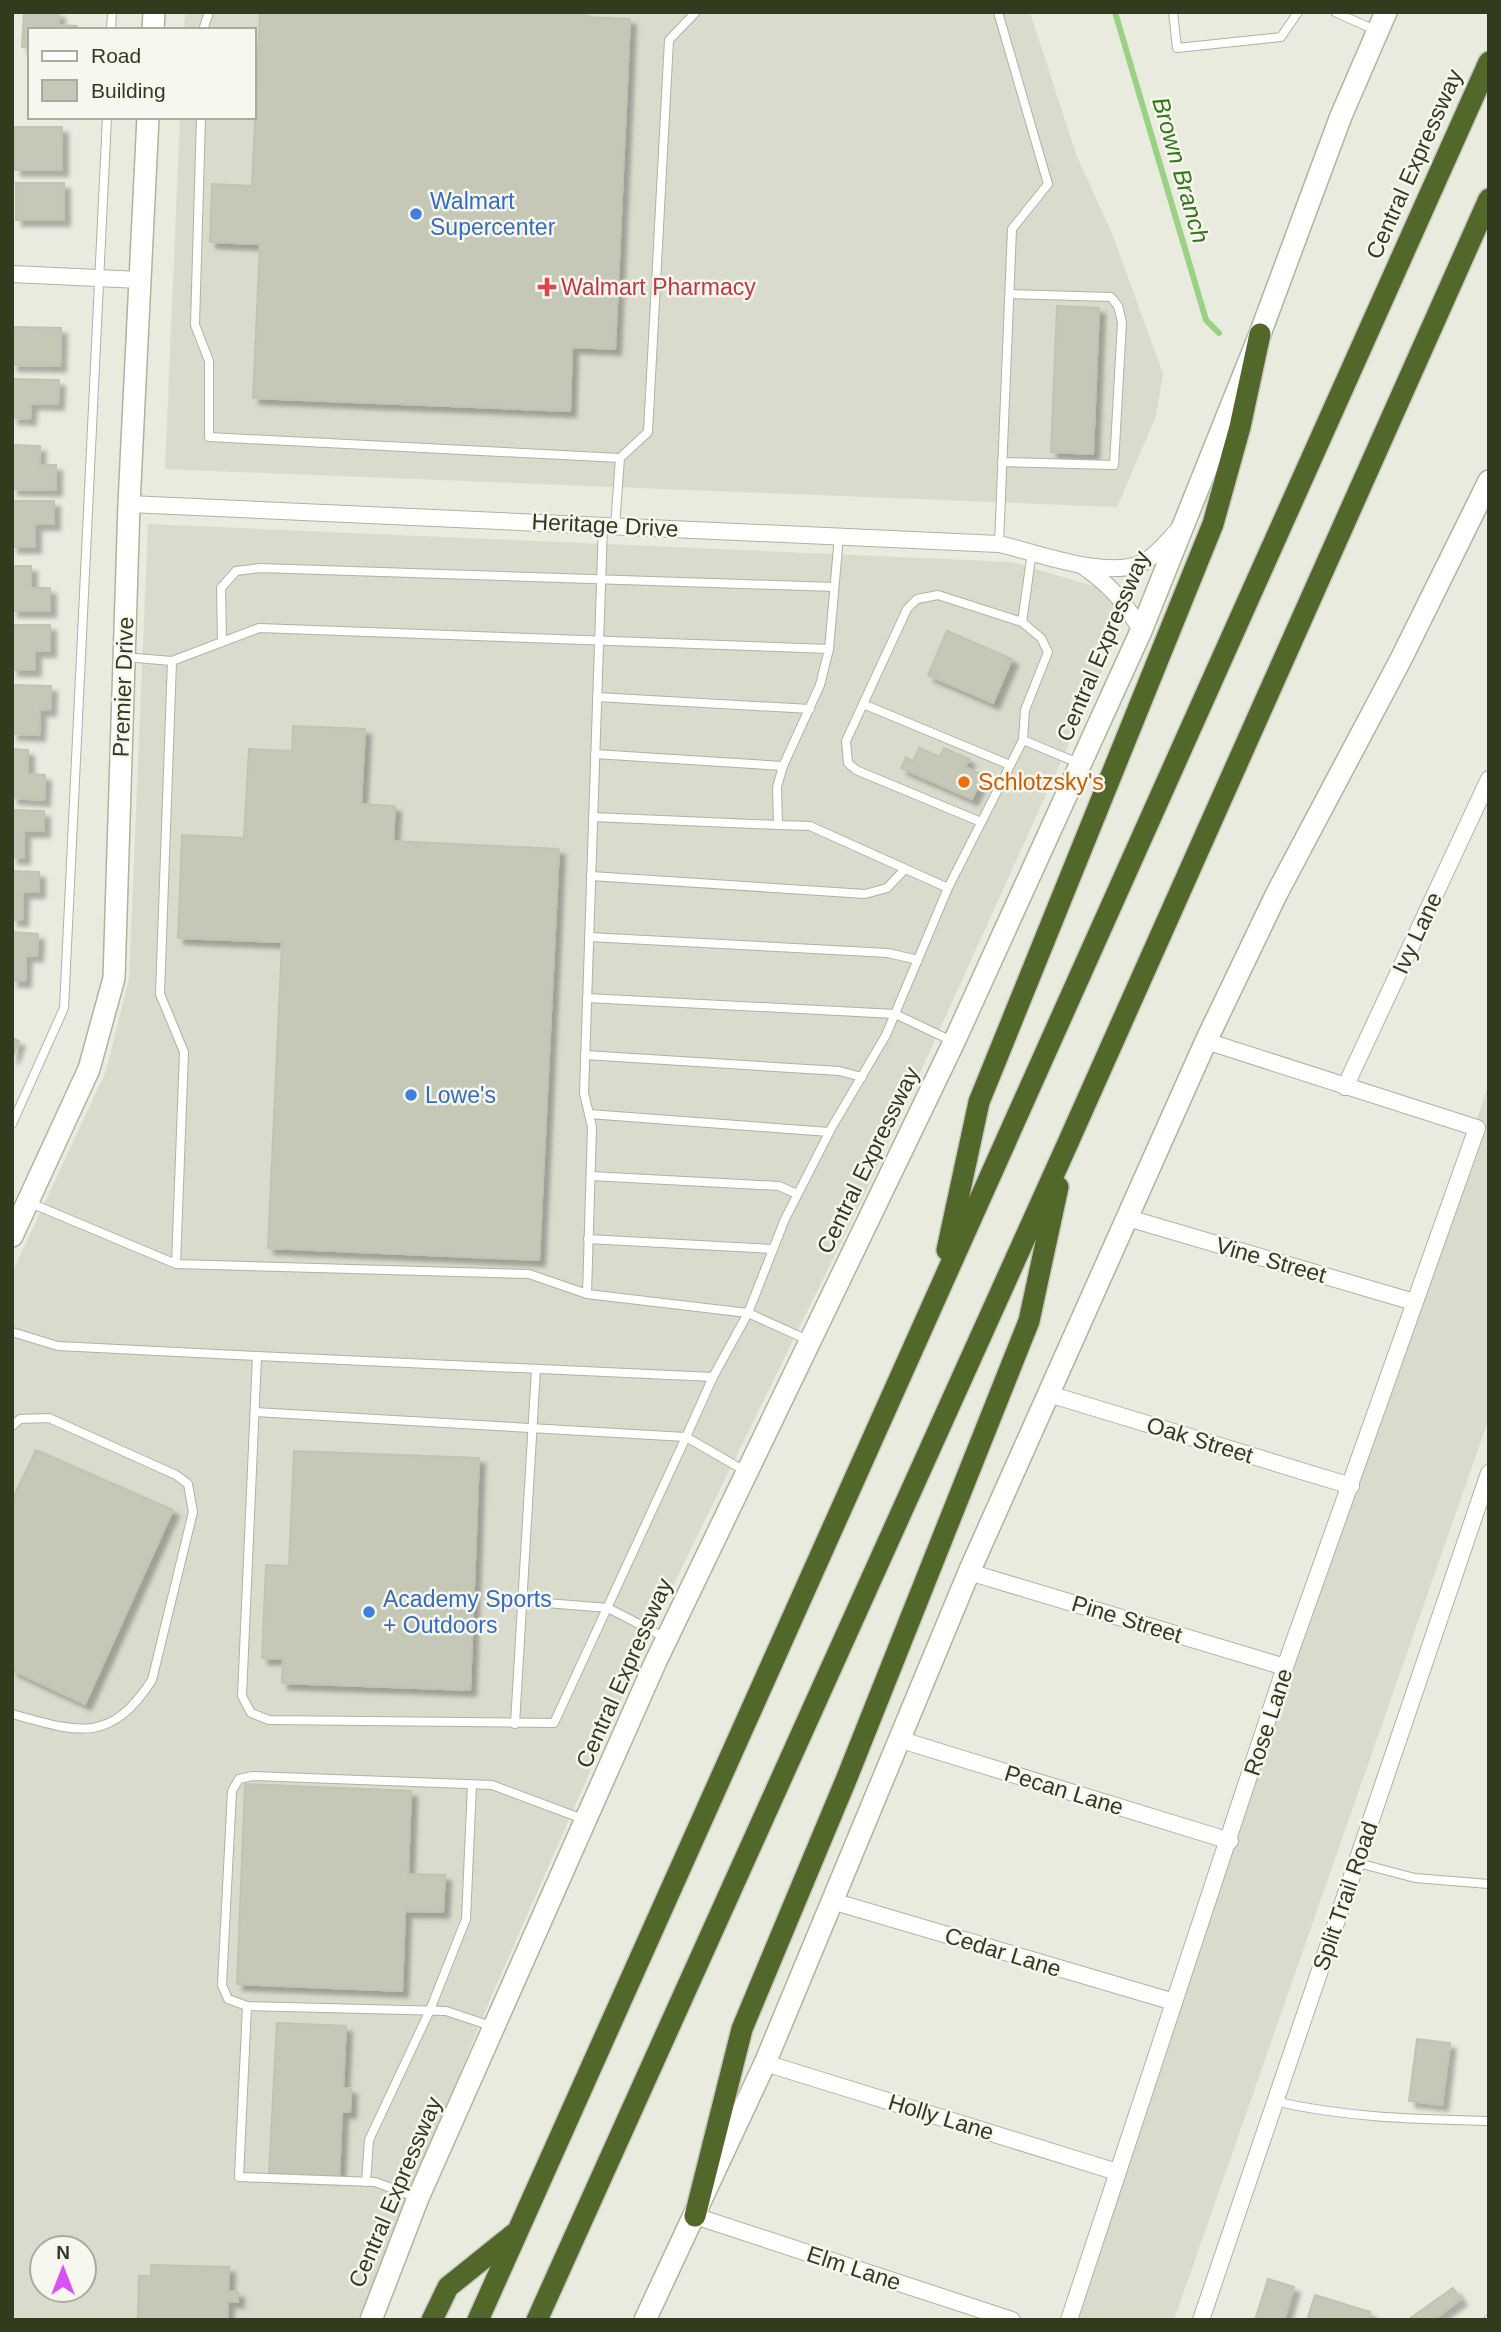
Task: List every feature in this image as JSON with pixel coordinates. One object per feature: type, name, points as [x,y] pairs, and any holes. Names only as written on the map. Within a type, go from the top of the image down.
[{"type":"highway","name":"Central Expressway","points":[[478,2320],[1489,62]]},
{"type":"highway","points":[[537,2320],[1067,1145],[1489,199]]},
{"type":"highway","points":[[937,1294],[979,1102],[1213,524],[1240,427],[1260,334]]},
{"type":"highway","points":[[695,2216],[742,2029],[846,1780],[1028,1321],[1067,1145]]},
{"type":"highway","points":[[432,2320],[448,2287],[518,2231]]},
{"type":"main road","name":"Central Expressway","points":[[371,2320],[418,2198],[666,1639],[954,1042],[1141,631],[1260,334],[1341,116],[1382,22]]},
{"type":"main road","name":"Premier Drive","points":[[12,1236],[89,1069],[114,978],[129,504],[148,119]]},
{"type":"main road","points":[[645,2320],[765,2063],[969,1572],[1206,1041],[1277,893],[1407,648],[1489,481]]},
{"type":"street","points":[[12,274],[140,280]]},
{"type":"street","name":"Heritage Drive","points":[[129,504],[999,544],[1079,564],[1108,567],[1144,562],[1183,524]]},
{"type":"street","name":"Heritage Drive","points":[[1079,564],[1114,589],[1127,605],[1141,631]]},
{"type":"street","name":"Ivy Lane","points":[[1345,1087],[1489,779]]},
{"type":"street","points":[[1206,1041],[1345,1087]]},
{"type":"street","name":"Rose Lane","points":[[1069,2320],[1230,1840],[1285,1667],[1477,1128],[1345,1087]]},
{"type":"street","name":"Vine Street","points":[[1128,1218],[1414,1302]]},
{"type":"street","name":"Oak Street","points":[[1049,1394],[1351,1486]]},
{"type":"street","name":"Split Trail Road","points":[[1201,2320],[1489,1473]]},
{"type":"street","name":"Pine Street","points":[[969,1572],[1285,1667]]},
{"type":"street","name":"Pecan Lane","points":[[898,1739],[1230,1840]]},
{"type":"street","name":"Cedar Lane","points":[[832,1901],[1174,2003]]},
{"type":"street","name":"Holly Lane","points":[[765,2063],[1118,2172]]},
{"type":"street","name":"Elm Lane","points":[[695,2216],[1012,2320]]},
{"type":"lane","points":[[586,1294],[592,1127],[584,1093],[601,579],[620,457],[648,432],[669,40],[696,12]]},
{"type":"lane","points":[[998,12],[1048,184],[1012,229],[999,544]]},
{"type":"lane","points":[[1173,12],[1177,48],[1281,37],[1298,12]]},
{"type":"lane","points":[[1335,12],[1382,22]]},
{"type":"lane","points":[[12,1124],[64,1008],[107,119]]},
{"type":"lane","points":[[201,119],[195,325],[209,361],[209,437],[620,457]]},
{"type":"lane","points":[[1002,462],[1114,465],[1122,322],[1118,306],[1111,297],[1010,295]]},
{"type":"lane","points":[[778,825],[777,787],[783,766],[820,685],[829,649],[839,536]]},
{"type":"lane","points":[[1022,622],[1032,552]]},
{"type":"lane","points":[[222,640],[221,588],[236,571],[248,569],[834,587]]},
{"type":"lane","points":[[257,1356],[242,1671],[242,1696],[251,1713],[268,1720],[554,1723],[713,1377],[748,1313],[797,1194],[895,1013],[948,888],[1023,740],[1025,710],[1048,652],[1041,638],[1022,622],[938,595],[917,599],[907,609],[846,741],[848,763],[856,770],[981,822]]},
{"type":"lane","points":[[124,657],[172,661],[259,628],[829,649]]},
{"type":"lane","points":[[172,661],[160,994],[184,1052],[176,1264]]},
{"type":"lane","points":[[597,697],[810,709]]},
{"type":"lane","points":[[863,704],[1010,765]]},
{"type":"lane","points":[[1023,740],[1081,764]]},
{"type":"lane","points":[[595,754],[783,766]]},
{"type":"lane","points":[[593,817],[810,826],[948,888]]},
{"type":"lane","points":[[591,876],[864,894],[887,888],[905,869]]},
{"type":"lane","points":[[589,937],[888,953],[918,960]]},
{"type":"lane","points":[[587,998],[895,1013],[954,1042]]},
{"type":"lane","points":[[585,1055],[839,1071],[862,1077]]},
{"type":"lane","points":[[589,1114],[829,1132]]},
{"type":"lane","points":[[591,1176],[779,1186],[797,1194]]},
{"type":"lane","points":[[28,1202],[176,1264],[529,1274],[586,1294],[748,1313],[810,1341]]},
{"type":"lane","points":[[588,1239],[773,1249]]},
{"type":"lane","points":[[12,1332],[58,1346],[713,1377]]},
{"type":"lane","points":[[515,1724],[536,1368]]},
{"type":"lane","points":[[255,1412],[686,1437],[747,1472]]},
{"type":"lane","points":[[12,1426],[20,1419],[49,1418],[176,1475],[188,1484],[193,1513],[152,1680],[140,1699],[121,1716],[99,1728],[68,1730],[12,1714]]},
{"type":"lane","points":[[522,1601],[608,1608],[666,1639]]},
{"type":"lane","points":[[495,2027],[472,2017],[430,2010],[247,2006],[228,1999],[222,1985],[232,1791],[239,1779],[252,1776],[472,1785],[511,1791],[586,1820]]},
{"type":"lane","points":[[366,2182],[369,2140],[430,2010],[466,1919],[472,1785]]},
{"type":"lane","points":[[1358,1863],[1415,1878],[1489,1884]]},
{"type":"lane","points":[[247,2006],[239,2177],[366,2182],[401,2189],[418,2198]]},
{"type":"lane","points":[[1274,2101],[1329,2114],[1489,2121]]},
{"type":"shaded area","points":[[185,12],[1030,12],[1076,154],[1113,236],[1163,374],[1156,416],[1117,507],[165,469],[180,119],[256,119],[256,28],[184,28]]},
{"type":"shaded area","points":[[148,524],[1012,562],[1100,588],[1120,610],[1116,640],[871,1181],[660,1612],[492,1995],[358,2320],[12,2320],[12,1273],[106,1071],[129,979]]},
{"type":"shaded area","points":[[1489,1083],[1489,1418],[1174,2320],[1068,2320]]},
{"type":"building","points":[[24,12],[59,12],[58,25],[77,26],[28,28],[28,47],[22,47]]},
{"type":"building","name":"Walmart Supercenter","points":[[260,12],[584,12],[584,17],[630,19],[615,349],[572,347],[570,411],[253,398],[260,244],[210,242],[212,184],[252,186]]},
{"type":"building","points":[[15,127],[62,127],[62,170],[15,170]]},
{"type":"building","points":[[16,183],[64,183],[64,220],[16,220]]},
{"type":"building","points":[[1057,306],[1099,308],[1093,454],[1051,452]]},
{"type":"building","points":[[12,327],[61,328],[60,366],[12,365]]},
{"type":"building","points":[[12,379],[59,380],[58,404],[31,403],[30,419],[12,418]]},
{"type":"building","points":[[12,445],[40,446],[39,465],[56,465],[56,490],[12,489]]},
{"type":"building","points":[[12,501],[54,501],[54,524],[35,524],[35,547],[12,547]]},
{"type":"building","points":[[12,566],[31,566],[31,588],[50,588],[50,611],[12,611]]},
{"type":"building","points":[[12,625],[50,625],[50,651],[35,651],[35,670],[12,670]]},
{"type":"building","points":[[947,631],[1012,659],[993,703],[928,675]]},
{"type":"building","points":[[12,685],[51,686],[50,710],[40,710],[39,735],[12,734]]},
{"type":"building","name":"Lowe's","points":[[293,726],[365,729],[361,804],[395,806],[393,841],[559,849],[539,1260],[268,1248],[282,942],[178,938],[182,835],[244,838],[249,749],[292,751]]},
{"type":"building","points":[[919,748],[940,757],[944,748],[969,759],[965,767],[983,775],[972,799],[901,768],[906,757],[913,761]]},
{"type":"building","points":[[12,749],[28,750],[28,774],[45,775],[44,800],[12,798]]},
{"type":"building","points":[[12,810],[44,811],[44,831],[24,831],[24,858],[12,858]]},
{"type":"building","points":[[12,871],[39,872],[39,892],[23,892],[22,920],[12,920]]},
{"type":"building","points":[[12,932],[38,934],[37,956],[26,955],[25,981],[12,981]]},
{"type":"building","points":[[12,1038],[19,1041],[12,1059]]},
{"type":"building","points":[[36,1450],[173,1510],[85,1704],[12,1670],[12,1500]]},
{"type":"building","name":"Academy Sports + Outdoors","points":[[294,1451],[479,1458],[470,1690],[282,1683],[283,1659],[262,1658],[266,1565],[289,1566]]},
{"type":"building","points":[[245,1784],[411,1791],[408,1874],[445,1875],[443,1912],[405,1911],[402,1991],[237,1984]]},
{"type":"building","points":[[277,2023],[346,2026],[343,2088],[351,2089],[350,2112],[342,2112],[339,2177],[269,2174]]},
{"type":"building","points":[[1417,2039],[1450,2043],[1442,2105],[1409,2101]]},
{"type":"building","points":[[151,2265],[229,2267],[228,2291],[238,2292],[238,2302],[228,2301],[227,2320],[138,2320],[139,2276],[151,2276]]},
{"type":"building","points":[[1268,2279],[1294,2287],[1284,2320],[1255,2320]]},
{"type":"building","points":[[1453,2288],[1461,2299],[1433,2320],[1409,2319]]},
{"type":"building","points":[[1315,2295],[1370,2312],[1368,2320],[1307,2320]]},
{"type":"waterway","name":"Brown Branch","points":[[1115,12],[1206,320],[1219,333]]},
{"type":"place","name":"Walmart Supercenter","points":[[416,214]]},
{"type":"place","name":"Walmart Pharmacy","points":[[547,287]]},
{"type":"place","name":"Schlotzsky's","points":[[964,782]]},
{"type":"place","name":"Lowe's","points":[[411,1095]]},
{"type":"place","name":"Academy Sports + Outdoors","points":[[369,1612]]}]
